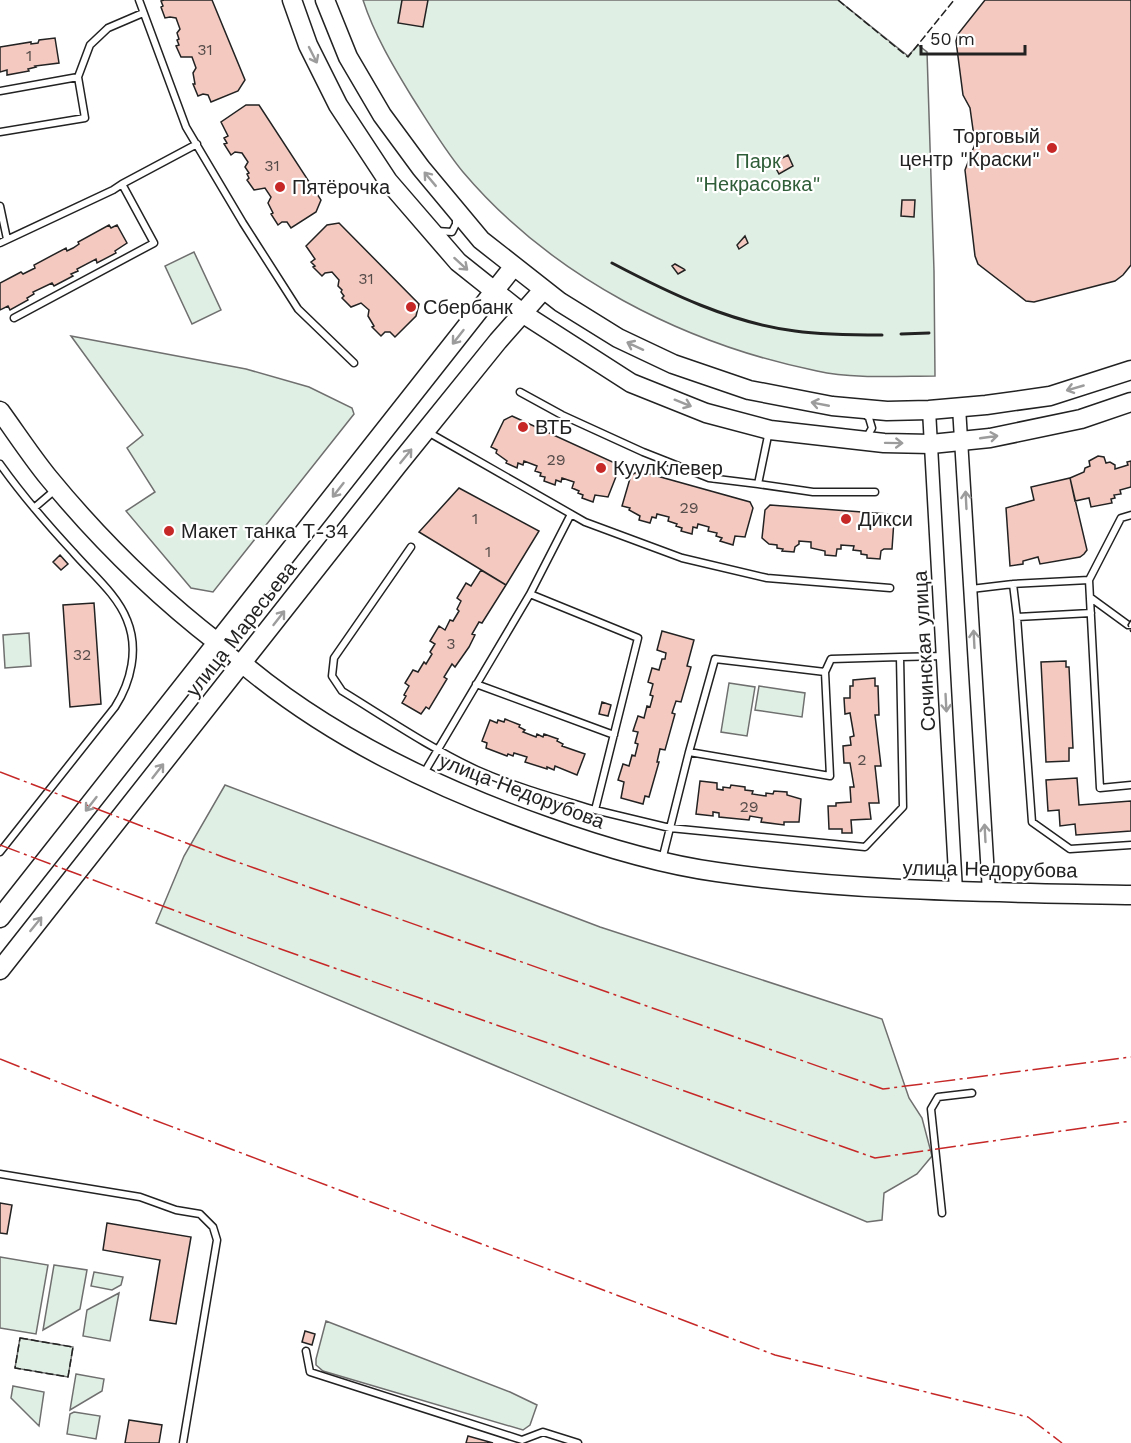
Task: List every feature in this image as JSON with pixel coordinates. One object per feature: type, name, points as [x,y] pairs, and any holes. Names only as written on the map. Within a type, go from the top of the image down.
[{"type":"street","points":[[292,0],[308,45],[338,105],[388,180],[458,262],[522,313],[632,382],[706,413],[770,430],[884,443],[931,444],[990,438],[1081,419],[1131,402]]},
{"type":"street","points":[[325,0],[348,57],[382,115],[421,168],[482,240],[543,290],[618,338],[673,364],[749,390],[832,406],[887,411],[929,410],[1050,396],[1130,368]]},
{"type":"street","name":"улица Маресьева","points":[[0,918],[514,266]]},
{"type":"street","name":"улица Маресьева","points":[[0,970],[426,431],[543,290]]},
{"type":"street","points":[[578,348],[571,336],[575,325],[585,322],[596,324]]},
{"type":"street","points":[[959,407],[989,892]]},
{"type":"street","name":"Сочинская улица","points":[[929,410],[957,891]]},
{"type":"street","name":"улица Недорубова","points":[[0,411],[58,488],[109,546],[188,620],[305,711],[422,776],[486,805],[590,842],[714,872],[813,884],[957,891],[1131,895]]},
{"type":"lane","points":[[139,0],[186,127],[298,309],[354,363]]},
{"type":"lane","points":[[0,132],[85,118],[78,77],[90,45],[108,28],[143,13]]},
{"type":"lane","points":[[0,91],[78,77]]},
{"type":"lane","points":[[0,206],[3,241],[122,184],[197,144]]},
{"type":"lane","points":[[15,318],[154,243],[122,184]]},
{"type":"lane","points":[[430,230],[452,232],[456,224],[454,208]]},
{"type":"lane","points":[[520,392],[562,416],[709,478],[813,492],[875,492]]},
{"type":"lane","points":[[858,408],[869,418],[872,428],[868,435],[858,440]]},
{"type":"lane","points":[[758,484],[770,430]]},
{"type":"lane","points":[[426,431],[585,522],[682,558],[767,578],[890,588]]},
{"type":"lane","points":[[0,464],[34,508],[115,599],[130,630],[132,665],[126,688],[115,707],[0,852]]},
{"type":"lane","points":[[34,508],[58,488]]},
{"type":"lane","points":[[422,776],[530,594],[571,514]]},
{"type":"lane","points":[[1131,515],[1121,518],[1089,580],[1100,788],[1131,785]]},
{"type":"lane","points":[[411,547],[334,658],[332,676],[342,691],[438,750],[478,770],[526,789],[595,810],[670,828],[865,847],[903,807],[900,657]]},
{"type":"lane","points":[[971,589],[1089,580]]},
{"type":"lane","points":[[1013,584],[1032,822],[1070,849],[1131,845]]},
{"type":"lane","points":[[530,594],[639,638],[595,810]]},
{"type":"lane","points":[[1090,598],[1131,625]]},
{"type":"lane","points":[[1017,617],[1092,613]]},
{"type":"lane","points":[[689,752],[830,776],[825,672],[831,659],[944,656]]},
{"type":"lane","points":[[662,861],[715,659],[825,672]]},
{"type":"lane","points":[[476,684],[614,735]]},
{"type":"lane","points":[[942,1213],[931,1109],[938,1097],[972,1093]]},
{"type":"lane","points":[[0,1174],[140,1197],[176,1210],[200,1214],[213,1227],[217,1240],[183,1443]]},
{"type":"lane","points":[[306,1351],[310,1372],[522,1440],[543,1432],[578,1443]]},
{"type":"green space","name":"Парк \"Некрасовка\"","points":[[363,0],[838,0],[908,56],[918,45],[927,52],[935,376],[831,374],[767,359],[670,324],[624,301],[579,274],[537,244],[498,210],[463,172],[430,126],[391,62]]},
{"type":"green space","points":[[194,252],[221,310],[192,324],[165,266]]},
{"type":"green space","points":[[71,336],[246,369],[309,387],[352,408],[354,414],[213,592],[191,588],[126,511],[155,492],[127,448],[143,435]]},
{"type":"green space","points":[[29,633],[31,666],[5,668],[3,635]]},
{"type":"green space","points":[[729,683],[755,687],[747,736],[721,732]]},
{"type":"green space","points":[[759,686],[805,693],[802,717],[755,710]]},
{"type":"green space","points":[[225,785],[600,927],[882,1019],[909,1098],[922,1118],[932,1156],[917,1174],[884,1193],[882,1220],[867,1222],[156,923],[184,856]]},
{"type":"green space","points":[[0,1257],[48,1265],[36,1334],[0,1328]]},
{"type":"green space","points":[[54,1265],[87,1270],[80,1309],[43,1330]]},
{"type":"green space","points":[[94,1272],[123,1277],[121,1285],[112,1290],[91,1286]]},
{"type":"green space","points":[[119,1293],[110,1341],[83,1336],[87,1310]]},
{"type":"green space","points":[[326,1321],[510,1392],[537,1405],[530,1425],[523,1430],[323,1371],[316,1365],[316,1359]]},
{"type":"green space","points":[[20,1338],[73,1347],[68,1377],[15,1368]]},
{"type":"green space","points":[[76,1374],[104,1379],[102,1391],[70,1410]]},
{"type":"green space","points":[[13,1386],[44,1392],[39,1426],[11,1398]]},
{"type":"green space","points":[[74,1412],[100,1416],[96,1439],[67,1434],[70,1414]]},
{"type":"building","points":[[212,0],[245,80],[238,91],[211,102],[208,95],[198,96],[193,84],[195,84],[193,73],[196,68],[192,57],[181,57],[176,46],[179,45],[177,33],[180,29],[176,18],[165,18],[161,7],[163,6],[161,1]]},
{"type":"building","points":[[402,0],[428,0],[423,27],[398,23]]},
{"type":"building","name":"Торговый центр \"Краски\"","points":[[985,0],[1131,0],[1131,265],[1115,281],[1034,302],[1026,301],[978,264],[975,256],[965,170],[975,144],[970,108],[963,95],[956,41],[958,34]]},
{"type":"building","points":[[55,38],[59,63],[35,66],[28,69],[29,71],[7,75],[7,70],[0,72],[0,47],[38,43],[39,40]]},
{"type":"building","points":[[246,105],[259,105],[321,200],[316,212],[291,228],[287,222],[278,225],[271,214],[273,213],[268,203],[271,197],[265,188],[254,190],[247,180],[249,173],[245,167],[248,162],[242,153],[235,152],[231,155],[224,144],[227,143],[224,138],[228,136],[221,122]]},
{"type":"building","points":[[788,155],[793,166],[779,174],[773,163]]},
{"type":"building","points":[[902,200],[915,200],[914,217],[901,216]]},
{"type":"building","points":[[339,223],[419,304],[416,316],[395,337],[390,332],[385,332],[381,336],[372,327],[374,326],[368,316],[369,310],[361,303],[351,307],[342,298],[344,296],[338,286],[339,280],[332,272],[322,276],[313,267],[315,266],[311,262],[315,259],[306,246],[327,225]]},
{"type":"building","points":[[109,225],[111,228],[117,225],[127,243],[115,251],[116,253],[97,263],[96,259],[77,269],[78,271],[71,274],[73,276],[54,286],[52,283],[33,292],[34,294],[27,298],[28,300],[10,310],[8,306],[0,310],[0,283],[21,272],[23,274],[35,268],[34,265],[66,248],[67,251],[73,248],[79,244],[78,242]]},
{"type":"building","points":[[745,236],[748,243],[739,249],[737,245]]},
{"type":"building","points":[[675,264],[685,270],[678,274],[672,266]]},
{"type":"building","points":[[512,416],[617,464],[619,469],[608,497],[595,495],[593,502],[582,498],[583,495],[578,493],[579,491],[572,488],[574,482],[562,478],[561,482],[556,480],[555,485],[544,481],[545,477],[535,471],[537,466],[524,461],[523,465],[518,463],[517,468],[506,463],[507,461],[496,453],[497,450],[491,447],[504,420]]},
{"type":"building","points":[[1098,456],[1104,457],[1106,463],[1110,462],[1115,465],[1115,469],[1128,465],[1127,462],[1131,461],[1131,487],[1120,490],[1121,494],[1114,495],[1115,498],[1111,499],[1112,503],[1091,507],[1089,498],[1075,501],[1070,478],[1084,472],[1085,468],[1090,466],[1089,461]]},
{"type":"building","points":[[639,471],[750,502],[753,508],[745,537],[735,536],[733,545],[720,541],[722,538],[716,536],[717,533],[708,531],[709,527],[698,524],[697,528],[693,527],[692,534],[681,531],[682,528],[676,526],[677,524],[668,521],[669,517],[657,514],[656,518],[652,517],[650,523],[639,520],[640,516],[629,510],[630,508],[622,506],[631,475]]},
{"type":"building","points":[[1070,478],[1087,550],[1080,557],[1040,564],[1038,557],[1023,561],[1023,564],[1010,566],[1006,508],[1034,500],[1031,487]]},
{"type":"building","points":[[459,488],[539,531],[506,585],[419,532]]},
{"type":"building","points":[[770,505],[888,514],[894,520],[892,549],[881,551],[880,559],[867,558],[867,555],[861,554],[861,551],[853,550],[854,546],[841,545],[841,549],[837,549],[836,556],[825,555],[825,551],[811,548],[811,542],[799,541],[794,552],[782,551],[783,549],[777,548],[777,545],[769,544],[762,538],[765,510]]},
{"type":"building","points":[[60,555],[68,564],[61,570],[53,562]]},
{"type":"building","points":[[481,570],[506,585],[482,623],[479,622],[472,634],[475,635],[469,647],[455,667],[452,664],[444,677],[447,679],[429,709],[426,707],[421,714],[402,703],[409,686],[405,683],[413,670],[418,672],[424,662],[426,664],[435,644],[430,641],[439,626],[445,630],[450,620],[453,621],[459,611],[457,609],[461,601],[457,598],[466,583],[471,586]]},
{"type":"building","points":[[94,603],[101,704],[70,707],[63,605]]},
{"type":"building","points":[[662,631],[694,640],[687,666],[691,667],[681,702],[676,701],[672,713],[675,714],[665,750],[660,749],[657,762],[659,762],[649,797],[645,796],[643,804],[621,798],[624,782],[618,780],[623,764],[629,766],[632,755],[635,756],[638,732],[633,731],[638,716],[644,718],[647,706],[650,707],[653,684],[648,682],[652,668],[659,670],[662,659],[665,659],[666,653],[657,650]]},
{"type":"building","points":[[1066,661],[1066,667],[1069,667],[1073,748],[1069,748],[1069,761],[1046,762],[1041,662]]},
{"type":"building","points":[[875,678],[875,686],[878,686],[879,715],[875,715],[881,766],[875,766],[879,803],[869,803],[871,819],[851,820],[852,833],[842,833],[842,829],[829,829],[828,806],[851,802],[850,787],[854,787],[850,763],[844,763],[843,746],[851,745],[850,737],[854,736],[850,713],[845,714],[844,698],[850,698],[850,686],[853,686],[853,680]]},
{"type":"building","points":[[602,702],[611,705],[608,716],[599,714]]},
{"type":"building","points":[[505,719],[520,725],[519,727],[525,730],[523,732],[536,737],[537,734],[543,737],[544,734],[558,739],[557,741],[563,744],[562,746],[585,754],[577,775],[555,766],[554,770],[525,762],[527,757],[514,753],[513,756],[508,754],[507,756],[486,748],[487,743],[482,741],[490,720],[497,723],[498,720],[504,722]]},
{"type":"building","points":[[1077,778],[1079,805],[1131,801],[1131,831],[1076,835],[1075,824],[1060,826],[1059,810],[1048,811],[1046,780]]},
{"type":"building","points":[[700,781],[717,783],[717,789],[723,790],[723,787],[730,788],[731,785],[745,787],[745,790],[753,791],[752,794],[766,796],[766,793],[773,794],[774,791],[787,792],[787,795],[801,799],[799,822],[784,822],[784,825],[761,822],[762,818],[750,816],[749,820],[719,817],[719,813],[713,812],[713,816],[696,814]]},
{"type":"building","points":[[0,1203],[12,1205],[7,1234],[0,1233]]},
{"type":"building","points":[[107,1223],[191,1237],[176,1324],[150,1320],[160,1260],[103,1250]]},
{"type":"building","points":[[305,1331],[315,1334],[312,1345],[302,1342]]},
{"type":"building","points":[[129,1420],[162,1425],[159,1443],[125,1443]]},
{"type":"building","points":[[468,1436],[493,1443],[466,1443]]},
{"type":"fence","points":[[838,0],[908,57],[954,0]]},
{"type":"fence","points":[[1131,620],[1128,625],[1131,632]]},
{"type":"fence","points":[[20,1338],[73,1347],[68,1377],[15,1368],[20,1338]]},
{"type":"wall","points":[[612,263],[678,296],[747,321],[806,332],[882,335]]},
{"type":"wall","points":[[901,334],[929,333]]},
{"type":"power","points":[[0,772],[223,857],[883,1089],[1131,1057]]},
{"type":"power","points":[[0,845],[232,932],[875,1158],[1131,1121]]},
{"type":"power","points":[[0,1059],[141,1115],[775,1355],[1028,1417],[1062,1443]]},
{"type":"place","name":"Торговый центр \"Краски\"","points":[[1052,148]]},
{"type":"place","name":"Пятёрочка","points":[[280,187]]},
{"type":"place","name":"Сбербанк","points":[[411,307]]},
{"type":"place","name":"ВТБ","points":[[523,427]]},
{"type":"place","name":"КуулКлевер","points":[[601,468]]},
{"type":"place","name":"Дикси","points":[[846,519]]},
{"type":"place","name":"Макет танка Т-34","points":[[169,531]]}]
